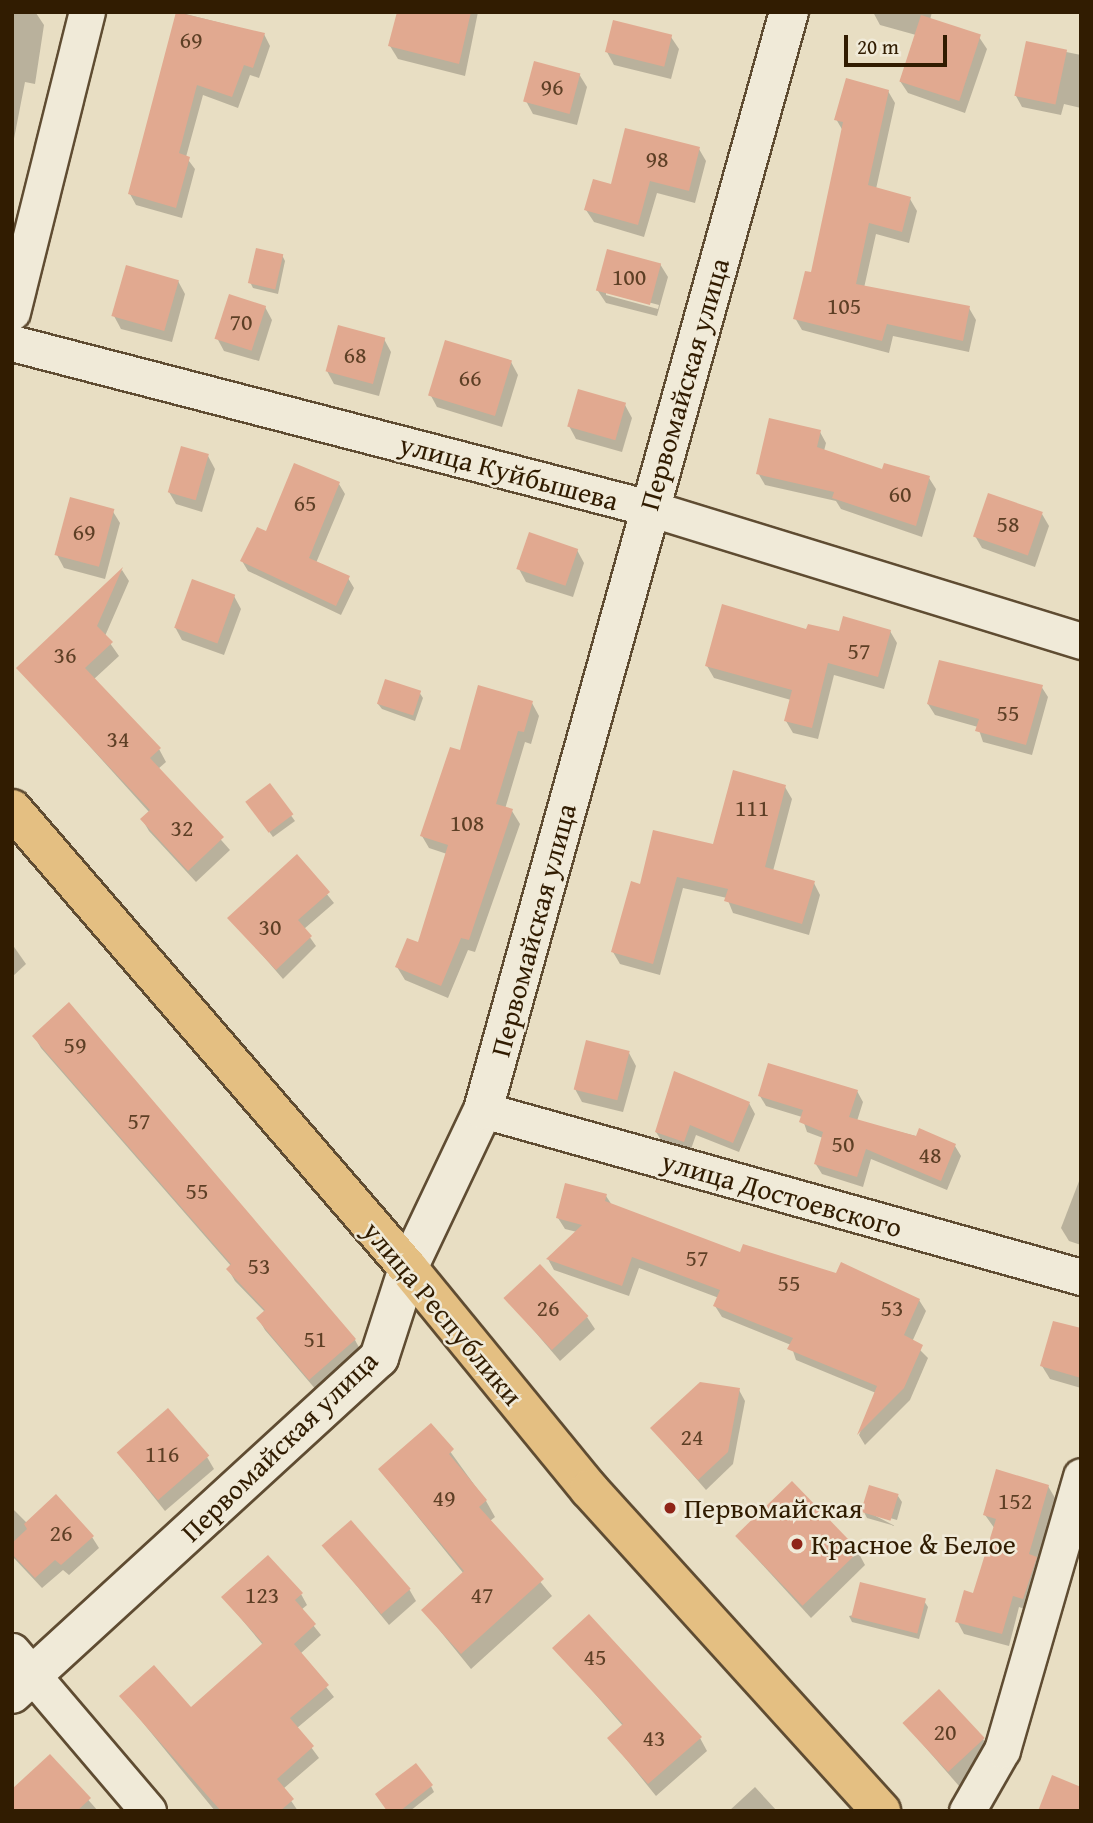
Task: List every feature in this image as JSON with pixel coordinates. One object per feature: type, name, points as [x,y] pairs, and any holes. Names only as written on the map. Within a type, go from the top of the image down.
[{"type":"main road","name":"улица Республики","points":[[12,809],[408,1268],[589,1489],[881,1811]]},
{"type":"street","points":[[12,312],[87,12]]},
{"type":"street","name":"Первомайская улица","points":[[19,1673],[379,1358],[408,1268],[483,1110],[789,12]]},
{"type":"street","name":"улица Куйбышева","points":[[12,343],[649,508],[1081,640]]},
{"type":"street","name":"улица Достоевского","points":[[483,1110],[1081,1277]]},
{"type":"street","points":[[967,1811],[1002,1750],[1081,1476]]},
{"type":"street","points":[[19,1673],[148,1811]]},
{"type":"building","points":[[176,12],[265,33],[253,68],[244,65],[232,97],[197,85],[179,153],[190,157],[176,208],[128,194]]},
{"type":"building","points":[[397,12],[471,12],[459,64],[388,46]]},
{"type":"building","points":[[921,15],[981,34],[959,101],[899,82]]},
{"type":"building","points":[[613,20],[672,35],[664,67],[605,52]]},
{"type":"building","points":[[1026,41],[1067,50],[1055,105],[1014,96]]},
{"type":"building","points":[[534,61],[580,73],[569,114],[523,102]]},
{"type":"building","points":[[846,78],[889,90],[868,185],[911,197],[902,232],[869,223],[856,284],[970,306],[963,341],[887,324],[882,341],[793,319],[805,271],[811,272],[843,122],[834,120]]},
{"type":"building","points":[[625,128],[700,147],[689,191],[650,181],[638,225],[584,210],[593,179],[611,184]]},
{"type":"building","points":[[256,248],[283,254],[275,289],[248,283]]},
{"type":"building","points":[[607,249],[661,263],[650,305],[596,291]]},
{"type":"building","points":[[126,265],[179,280],[164,331],[111,316]]},
{"type":"building","points":[[229,294],[266,306],[252,351],[214,339]]},
{"type":"building","points":[[338,325],[385,338],[373,384],[326,371]]},
{"type":"building","points":[[445,340],[512,360],[495,416],[428,395]]},
{"type":"building","points":[[578,389],[626,403],[615,440],[567,426]]},
{"type":"building","points":[[769,418],[821,430],[817,447],[882,469],[884,463],[930,476],[916,526],[832,498],[834,492],[756,474]]},
{"type":"building","points":[[181,446],[209,454],[196,500],[168,492]]},
{"type":"building","points":[[294,463],[340,482],[309,558],[350,576],[336,606],[240,561],[257,527],[266,531]]},
{"type":"building","points":[[988,493],[1043,512],[1028,555],[973,536]]},
{"type":"building","points":[[70,497],[114,509],[99,567],[54,555]]},
{"type":"building","points":[[529,532],[578,549],[565,586],[516,569]]},
{"type":"building","points":[[123,567],[97,626],[113,642],[85,668],[161,748],[150,758],[224,837],[188,871],[140,819],[150,810],[16,668]]},
{"type":"building","points":[[192,579],[235,595],[217,644],[174,628]]},
{"type":"building","points":[[722,604],[806,629],[808,624],[839,631],[843,616],[891,630],[878,677],[828,663],[812,728],[784,721],[792,690],[705,666]]},
{"type":"building","points":[[939,660],[1043,685],[1026,745],[975,731],[979,719],[927,704]]},
{"type":"building","points":[[385,679],[421,691],[413,715],[377,704]]},
{"type":"building","points":[[478,685],[533,701],[524,732],[518,731],[496,804],[513,809],[469,940],[461,938],[441,986],[395,967],[407,938],[418,942],[448,845],[420,836],[450,747],[460,750]]},
{"type":"building","points":[[733,770],[786,785],[765,867],[815,881],[802,924],[724,901],[728,889],[677,877],[653,964],[611,952],[631,881],[640,884],[653,830],[713,844]]},
{"type":"building","points":[[270,783],[293,814],[269,833],[245,802]]},
{"type":"building","points":[[297,854],[330,892],[298,920],[312,936],[276,970],[227,918]]},
{"type":"building","points":[[69,1002],[356,1339],[309,1380],[256,1318],[265,1310],[226,1269],[231,1264],[32,1036]]},
{"type":"building","points":[[586,1040],[630,1051],[617,1100],[574,1089]]},
{"type":"building","points":[[768,1063],[858,1090],[849,1117],[916,1136],[919,1128],[956,1144],[941,1181],[866,1149],[857,1177],[814,1164],[823,1132],[799,1122],[803,1110],[758,1096]]},
{"type":"building","points":[[674,1071],[750,1102],[733,1143],[690,1125],[684,1142],[655,1132]]},
{"type":"building","points":[[565,1183],[607,1194],[605,1201],[740,1252],[743,1244],[836,1273],[841,1262],[920,1299],[904,1335],[923,1345],[904,1388],[857,1435],[877,1386],[787,1349],[793,1338],[713,1306],[720,1290],[632,1257],[622,1286],[546,1259],[582,1225],[556,1218]]},
{"type":"building","points":[[540,1264],[588,1316],[552,1350],[503,1298]]},
{"type":"building","points":[[1053,1321],[1081,1328],[1081,1378],[1040,1366]]},
{"type":"building","points":[[700,1382],[740,1388],[728,1452],[698,1480],[650,1428]]},
{"type":"building","points":[[168,1408],[209,1456],[158,1500],[117,1453]]},
{"type":"building","points":[[431,1423],[454,1449],[449,1454],[487,1500],[479,1507],[544,1579],[461,1654],[421,1610],[464,1571],[378,1469]]},
{"type":"building","points":[[996,1469],[1049,1485],[1029,1554],[1037,1557],[1023,1599],[1013,1596],[1002,1634],[955,1622],[964,1590],[973,1593],[996,1519],[983,1515]]},
{"type":"building","name":"Красное & Белое","points":[[792,1481],[859,1551],[803,1606],[735,1536]]},
{"type":"building","points":[[869,1485],[899,1494],[890,1521],[861,1512]]},
{"type":"building","points":[[56,1494],[94,1536],[61,1565],[55,1560],[35,1578],[12,1554],[12,1543],[27,1529],[24,1524]]},
{"type":"building","points":[[351,1520],[411,1589],[381,1614],[322,1546]]},
{"type":"building","points":[[268,1555],[303,1593],[295,1600],[316,1624],[294,1644],[329,1685],[290,1718],[314,1746],[277,1779],[294,1799],[280,1811],[221,1811],[119,1696],[154,1665],[191,1707],[263,1643],[221,1597]]},
{"type":"building","points":[[860,1582],[926,1598],[917,1633],[851,1617]]},
{"type":"building","points":[[589,1614],[702,1737],[648,1784],[607,1738],[623,1724],[552,1648]]},
{"type":"building","points":[[939,1689],[985,1738],[948,1772],[902,1723]]},
{"type":"building","points":[[50,1754],[91,1798],[77,1811],[12,1811],[12,1789]]},
{"type":"building","points":[[416,1763],[433,1785],[400,1811],[387,1811],[375,1794]]},
{"type":"building","points":[[1052,1775],[1081,1787],[1081,1811],[1038,1811]]},
{"type":"place","name":"Первомайская","points":[[670,1508]]},
{"type":"place","name":"Красное & Белое","points":[[797,1544]]}]
